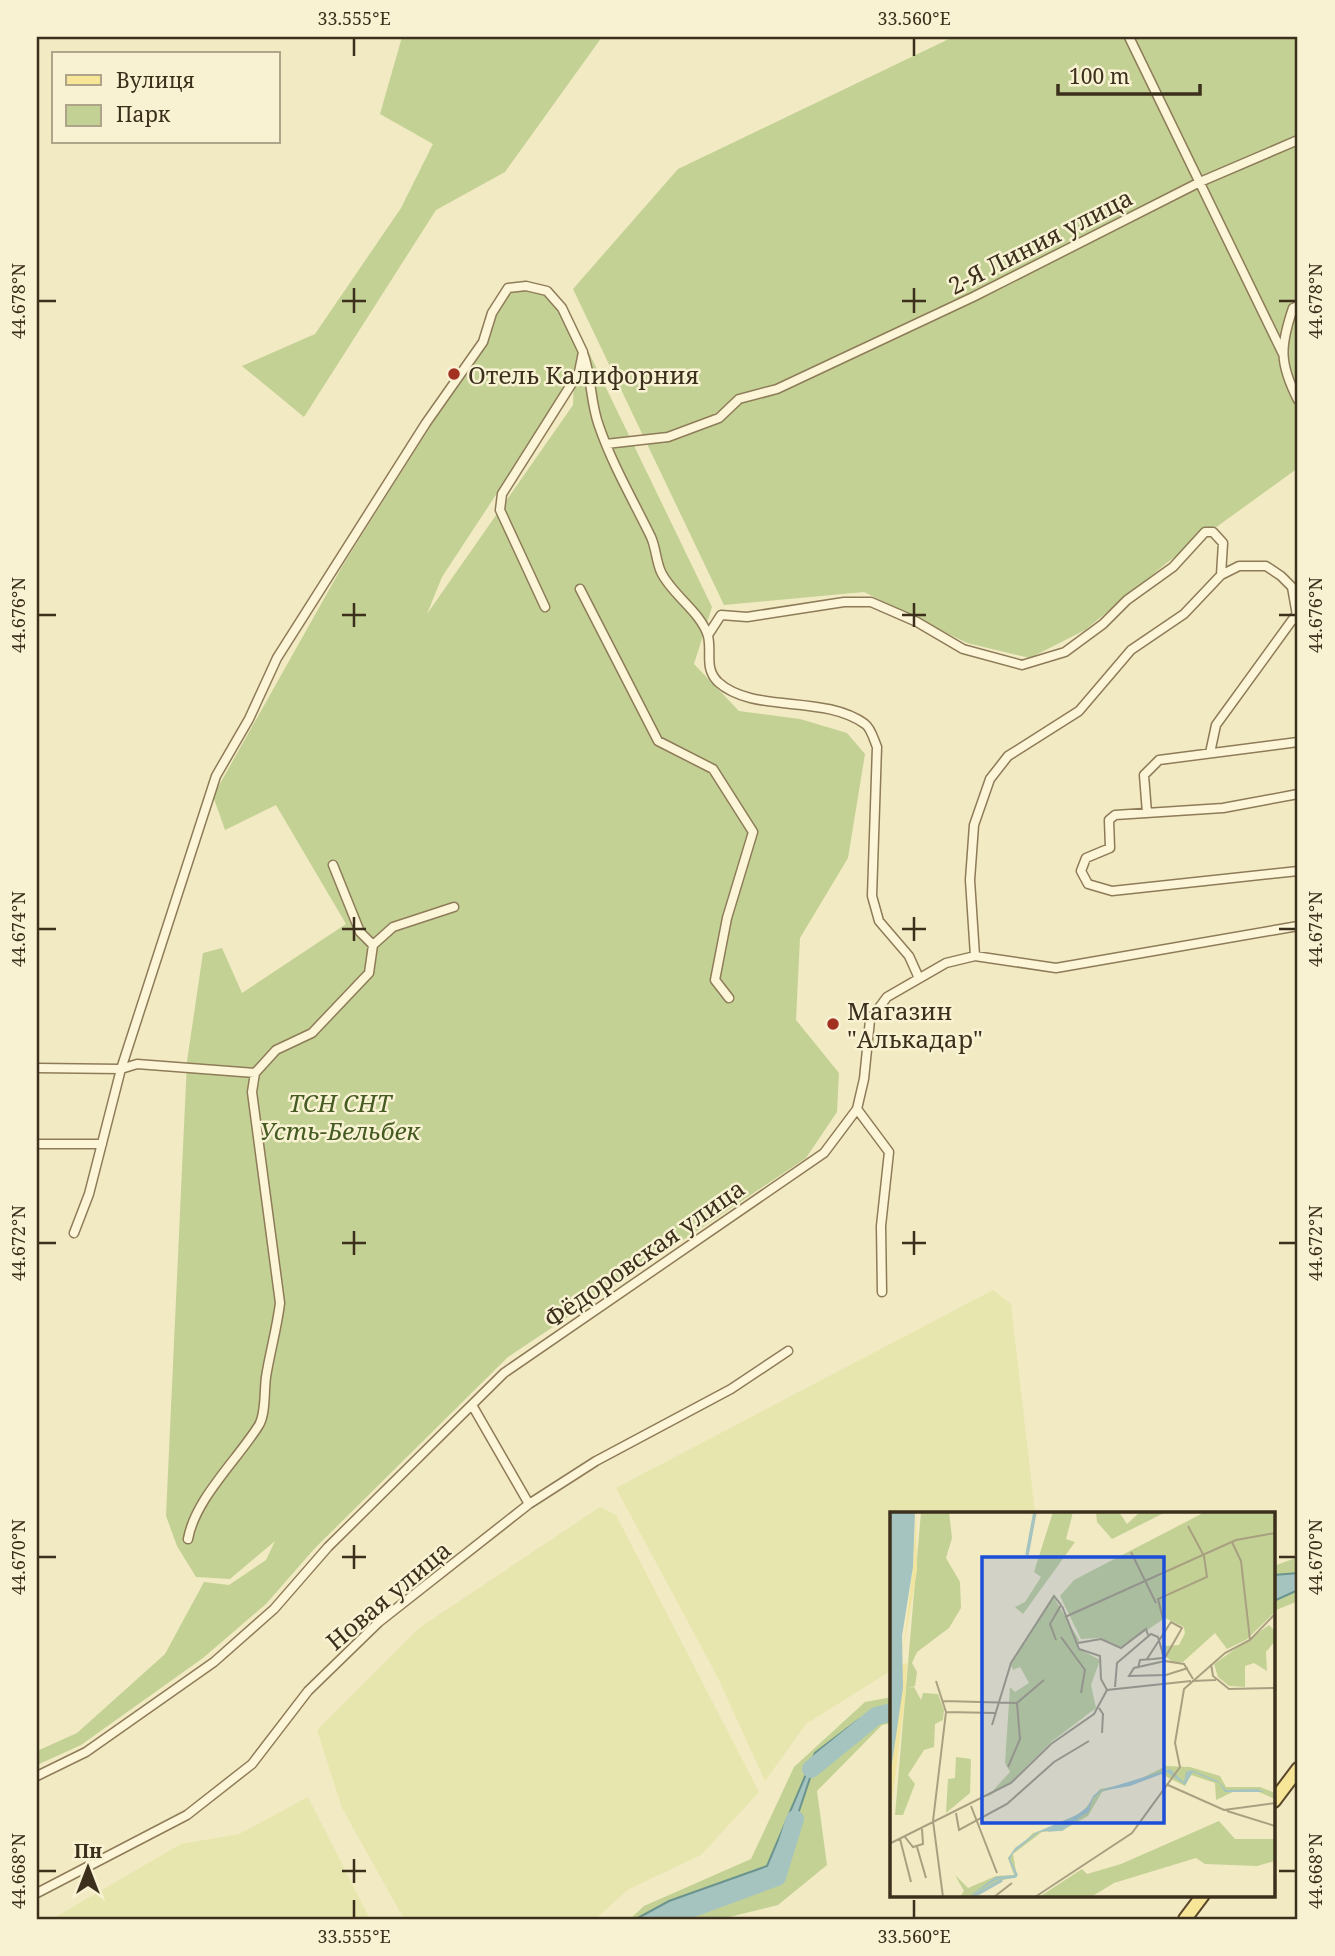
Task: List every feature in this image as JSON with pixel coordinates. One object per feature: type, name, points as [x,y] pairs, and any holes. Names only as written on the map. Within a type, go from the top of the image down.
[{"type":"main road","points":[[1276,1798],[1298,1769]]},
{"type":"main road","points":[[1185,1919],[1202,1896]]},
{"type":"street","points":[[1129,37],[1283,354],[1298,400]]},
{"type":"street","name":"2-Я Линия улица","points":[[606,444],[668,438],[719,418],[739,399],[777,389],[972,297],[1200,182],[1298,140]]},
{"type":"street","points":[[74,1233],[89,1194],[121,1069],[216,776],[249,719],[277,658],[426,423],[483,342],[492,313],[508,288],[526,286],[547,291],[562,308],[591,372],[597,423],[653,540],[659,570],[672,592],[708,635],[712,674],[719,683],[741,695],[841,712],[867,725],[877,747],[872,897],[879,921],[909,956],[919,976]]},
{"type":"street","points":[[1283,354],[1282,341],[1293,308],[1298,306]]},
{"type":"street","points":[[545,607],[500,510],[502,494],[579,372],[583,352]]},
{"type":"street","points":[[708,635],[721,615],[747,617],[844,602],[871,602],[917,622],[962,649],[1022,666],[1065,652],[1103,624],[1127,600],[1173,567],[1205,532],[1213,532],[1223,544],[1221,575]]},
{"type":"street","points":[[975,956],[970,880],[974,825],[990,779],[1008,756],[1079,710],[1131,650],[1184,614],[1221,575],[1239,566],[1266,566],[1292,587],[1298,616],[1216,725],[1210,753]]},
{"type":"street","points":[[580,589],[659,741],[713,769],[753,832],[727,918],[715,980],[729,998]]},
{"type":"street","points":[[1147,813],[1144,775],[1159,760],[1253,750],[1298,742]]},
{"type":"street","points":[[1298,794],[1223,808],[1115,815],[1109,820],[1110,848],[1086,859],[1081,871],[1088,884],[1112,891],[1298,871]]},
{"type":"street","points":[[333,865],[360,932],[373,944]]},
{"type":"street","points":[[188,1539],[190,1528],[216,1485],[261,1422],[266,1375],[276,1335],[280,1303],[252,1092],[255,1073],[276,1050],[312,1033],[369,973],[373,944],[393,927],[453,907]]},
{"type":"street","name":"Фёдоровская улица","points":[[37,1776],[86,1752],[214,1662],[274,1609],[328,1547],[504,1373],[824,1153],[857,1109],[864,1079],[870,1020],[887,997],[919,976],[946,963],[975,956],[1056,968],[1298,926]]},
{"type":"street","points":[[37,1068],[121,1069],[137,1065],[255,1073]]},
{"type":"street","points":[[857,1109],[889,1152],[881,1226],[882,1292]]},
{"type":"street","points":[[37,1144],[102,1144]]},
{"type":"street","name":"Новая улица","points":[[37,1893],[187,1815],[252,1764],[307,1691],[379,1622],[528,1504],[596,1461],[731,1389],[788,1351]]},
{"type":"street","points":[[472,1405],[528,1504]]},
{"type":"shaded area","points":[[993,1290],[1011,1304],[1035,1512],[890,1512],[890,1671],[806,1724],[765,1781],[717,1676],[616,1488]]},
{"type":"shaded area","points":[[600,1507],[616,1515],[759,1792],[701,1855],[629,1889],[595,1919],[404,1919],[342,1808],[317,1730],[419,1628]]},
{"type":"shaded area","points":[[308,1797],[370,1919],[52,1919],[181,1844],[239,1834]]},
{"type":"green space","points":[[402,37],[602,37],[505,172],[436,210],[304,417],[242,366],[315,334],[401,208],[433,144],[380,114]]},
{"type":"green space","points":[[953,37],[1298,37],[1298,468],[1168,562],[1085,630],[1030,658],[967,643],[864,592],[724,605],[573,289],[678,169]]},
{"type":"green space","name":"ТСН СНТ Усть-Бельбек","points":[[525,288],[545,296],[559,309],[578,345],[579,332],[712,607],[694,664],[739,711],[800,719],[847,733],[865,754],[848,858],[800,938],[796,1020],[839,1073],[837,1112],[806,1158],[508,1357],[315,1548],[266,1604],[203,1658],[81,1745],[37,1765],[37,1751],[77,1733],[165,1654],[204,1582],[229,1585],[266,1560],[275,1541],[230,1579],[196,1577],[177,1546],[166,1516],[187,1061],[203,953],[222,948],[242,993],[346,924],[276,805],[225,830],[213,796],[343,565],[428,430],[509,291]],"holes":[[[574,376],[573,405],[427,614],[442,577]]]},
{"type":"green space","points":[[1298,1557],[1298,1601],[1276,1610],[1276,1565]]},
{"type":"green space","points":[[890,1697],[890,1723],[882,1725],[817,1791],[827,1865],[778,1905],[721,1919],[630,1919],[644,1906],[751,1859],[794,1767],[865,1702]]},
{"type":"water","points":[[1298,1573],[1298,1590],[1276,1600],[1276,1575]]},
{"type":"water","points":[[890,1704],[890,1715],[876,1716],[871,1726],[856,1732],[813,1769],[777,1877],[663,1919],[636,1919],[669,1901],[767,1866],[815,1753],[858,1720]]},
{"type":"waterway","points":[[811,1769],[876,1716],[890,1712]]},
{"type":"waterway","points":[[663,1919],[777,1877],[795,1819]]},
{"type":"place","name":"Отель Калифорния","points":[[454,374]]},
{"type":"place","name":"Магазин \"Алькадар\"","points":[[833,1024]]}]
